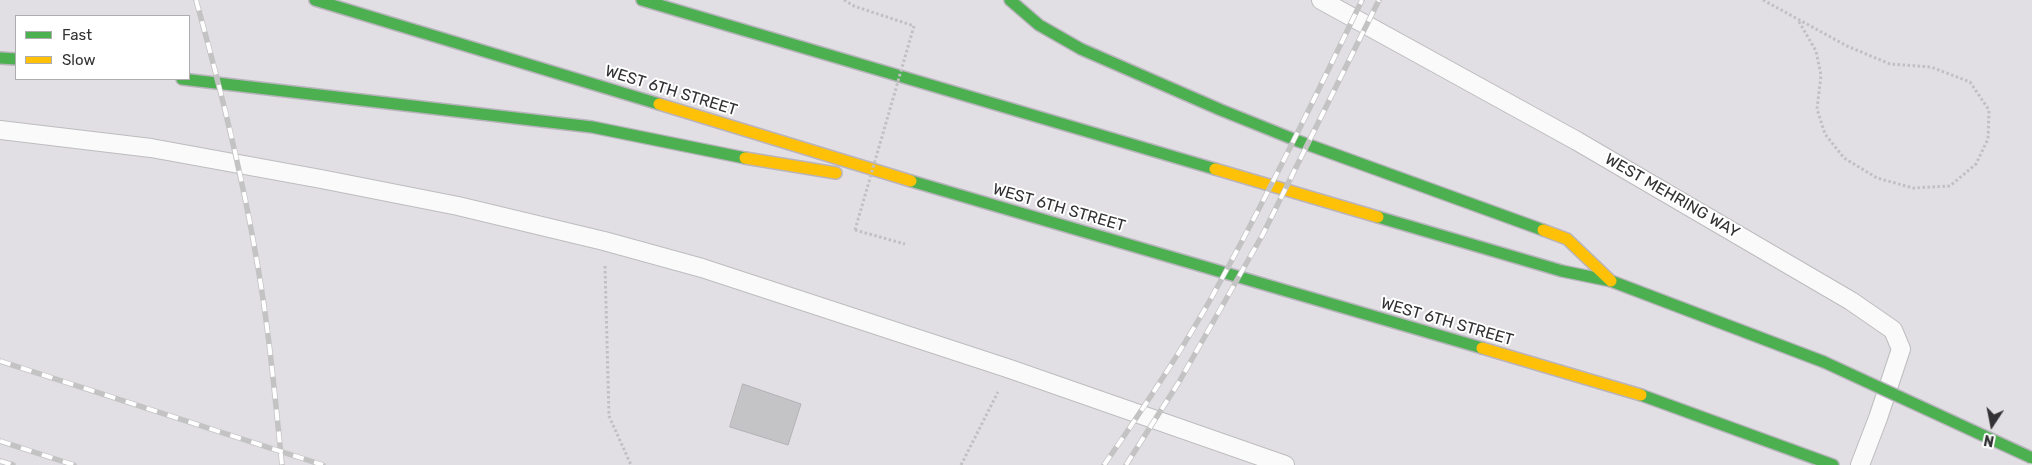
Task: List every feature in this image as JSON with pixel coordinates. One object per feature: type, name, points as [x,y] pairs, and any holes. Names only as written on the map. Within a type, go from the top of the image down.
[{"type":"highway","name":"WEST 6TH STREET","points":[[315,0],[937,189],[1658,400],[1833,465]]},
{"type":"highway","points":[[642,0],[665,2],[1562,271],[1611,281],[1824,362],[2032,458]]},
{"type":"highway","points":[[1010,0],[1039,25],[1081,49],[1212,106],[1298,141],[1567,239],[1611,281]]},
{"type":"highway","points":[[0,58],[15,59]]},
{"type":"highway","points":[[190,80],[592,127],[737,158],[937,189]]},
{"type":"lane","name":"WEST MEHRING WAY","points":[[1321,0],[1577,140],[1851,301],[1893,330],[1901,349],[1860,465]]},
{"type":"lane","points":[[0,130],[151,148],[283,172],[458,206],[604,241],[702,268],[1010,369],[1285,465]]},
{"type":"path","points":[[844,0],[854,6],[914,26],[855,230],[906,244]]},
{"type":"path","points":[[1763,0],[1847,46],[1890,64],[1931,67],[1970,82],[1988,110],[1988,139],[1976,164],[1950,186],[1913,188],[1877,178],[1844,158],[1825,134],[1818,109],[1821,75],[1816,51],[1798,20]]},
{"type":"path","points":[[604,241],[609,416],[631,465]]},
{"type":"path","points":[[961,465],[1010,369]]},
{"type":"building","points":[[743,384],[801,404],[788,445],[730,427]]},
{"type":"railway","points":[[196,0],[214,65],[245,196],[261,287],[282,465]]},
{"type":"railway","points":[[1104,465],[1158,385],[1209,302],[1269,190],[1362,0]]},
{"type":"railway","points":[[1126,465],[1179,382],[1263,234],[1379,0]]},
{"type":"railway","points":[[0,361],[323,465]]},
{"type":"railway","points":[[0,441],[74,465]]},
{"type":"railway","points":[[0,461],[13,465]]},
{"type":"traffic: fast","points":[[315,0],[659,104]]},
{"type":"traffic: fast","points":[[642,0],[1215,169]]},
{"type":"traffic: fast","points":[[1010,0],[1039,25],[1081,49],[1221,110],[1298,141],[1543,230]]},
{"type":"traffic: fast","points":[[0,58],[15,59]]},
{"type":"traffic: fast","points":[[190,80],[592,127],[745,158]]},
{"type":"traffic: fast","points":[[911,181],[1482,348]]},
{"type":"traffic: fast","points":[[1378,217],[1562,271],[1611,281],[1824,362]]},
{"type":"traffic: fast","points":[[1824,362],[2032,458]]},
{"type":"traffic: fast","points":[[1641,395],[1833,465]]},
{"type":"traffic: slow","points":[[659,104],[911,181]]},
{"type":"traffic: slow","points":[[745,158],[836,173]]},
{"type":"traffic: slow","points":[[1215,169],[1378,217]]},
{"type":"traffic: slow","points":[[1543,230],[1567,239],[1611,281]]},
{"type":"traffic: slow","points":[[1482,348],[1641,395]]}]
